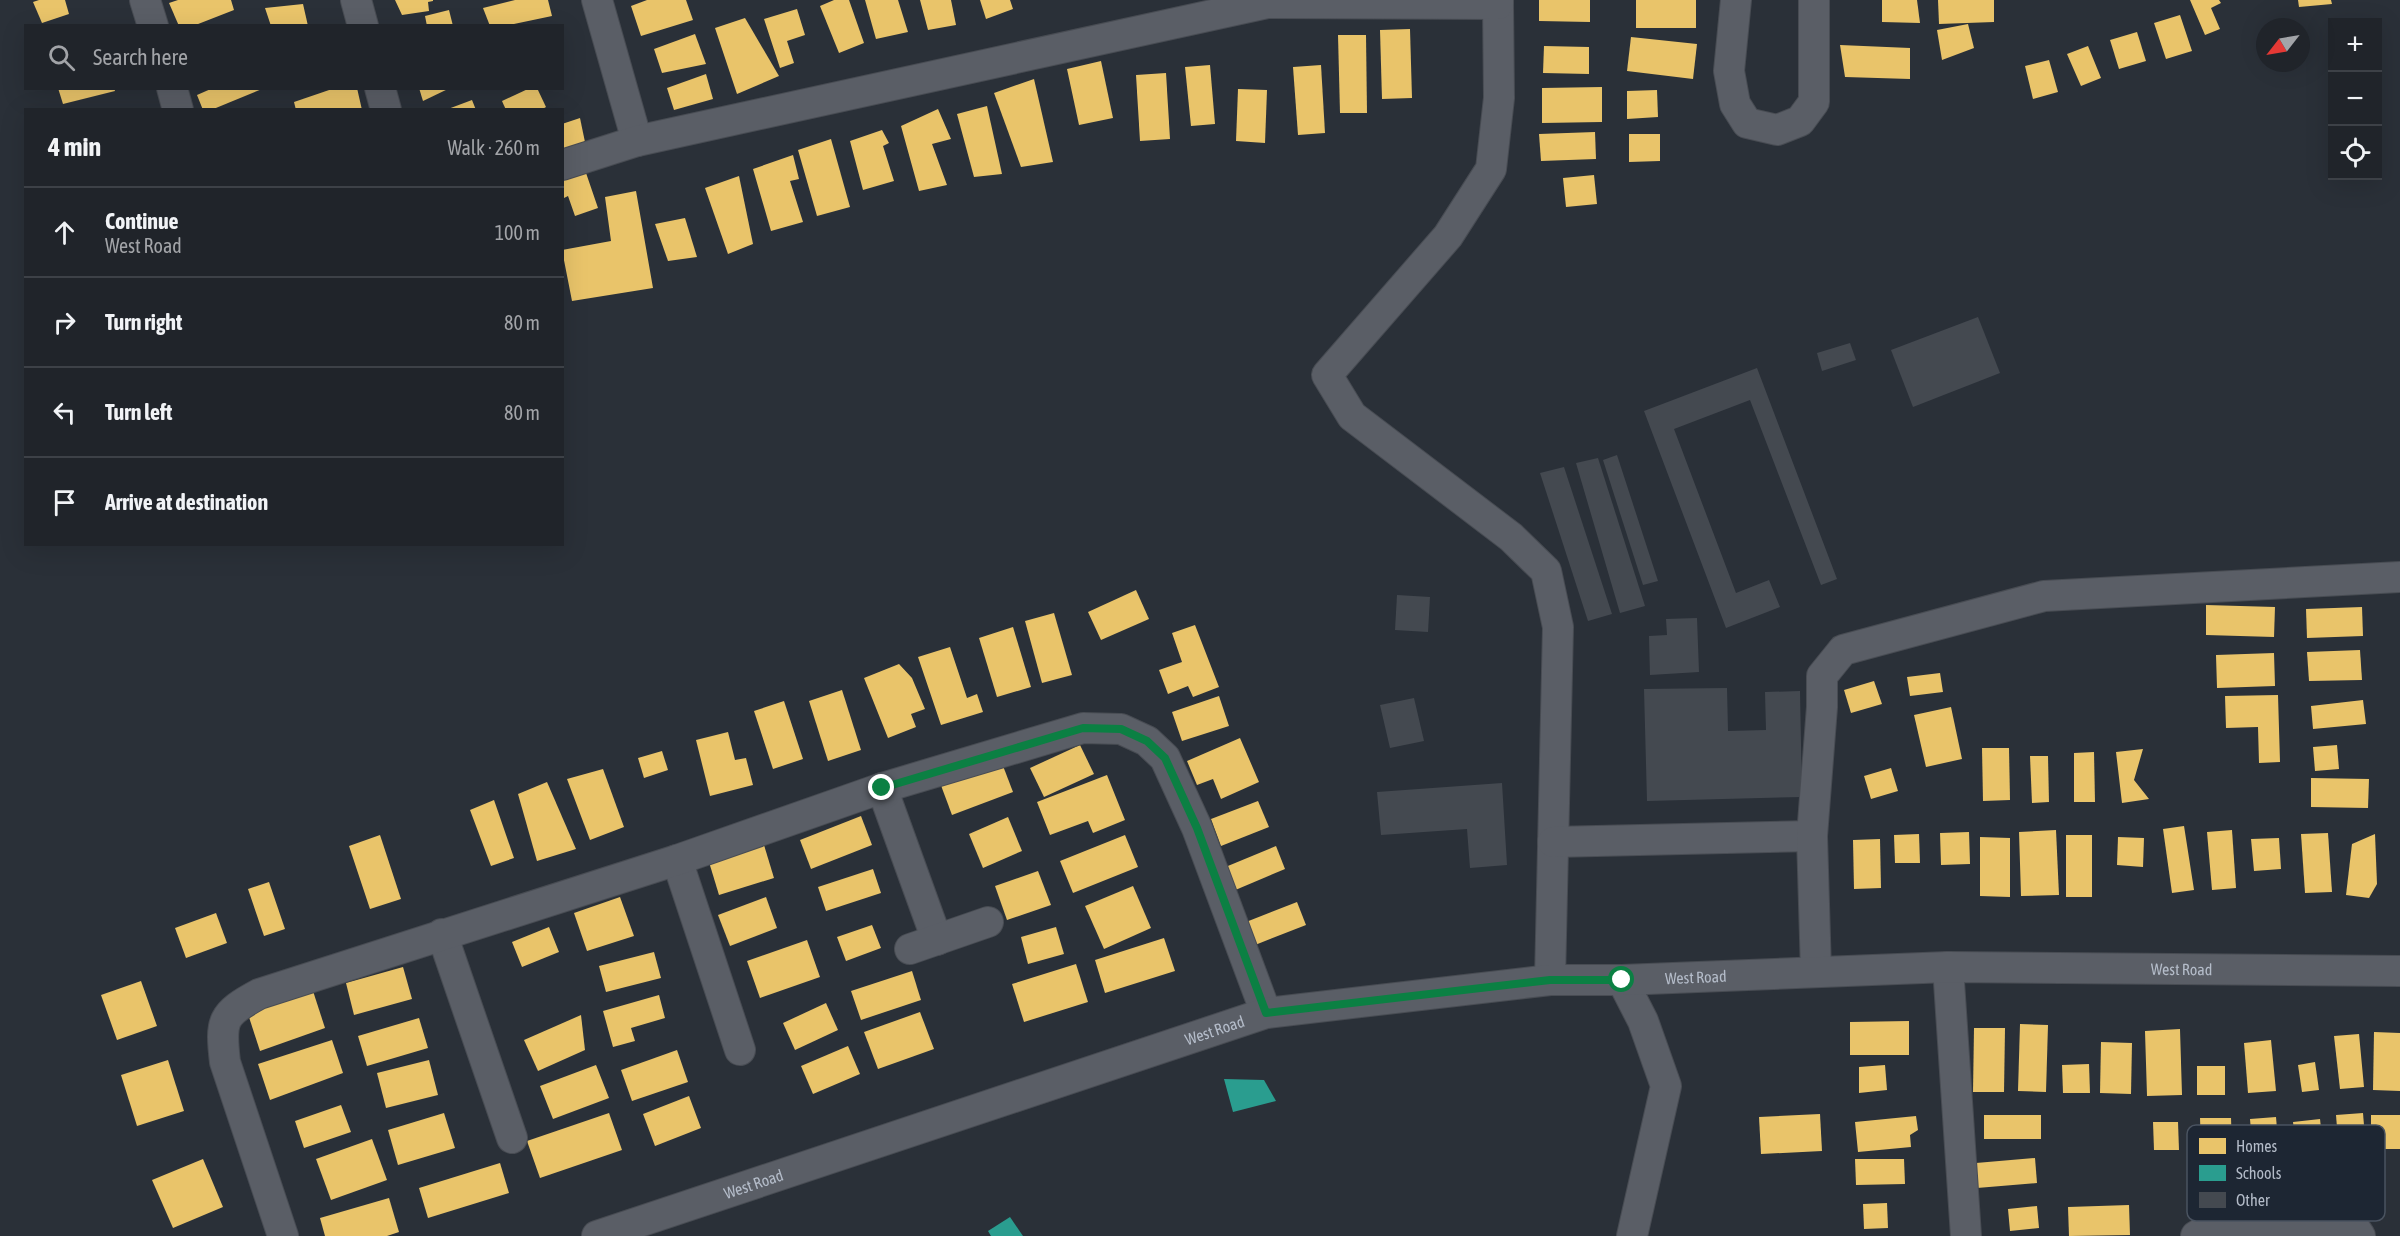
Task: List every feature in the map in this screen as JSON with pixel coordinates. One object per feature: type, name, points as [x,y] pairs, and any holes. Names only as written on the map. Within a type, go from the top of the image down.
[{"type":"street","points":[[145,0],[152,24]]},
{"type":"street","points":[[356,0],[362,24]]},
{"type":"street","points":[[597,0],[637,141]]},
{"type":"street","points":[[1736,0],[1729,71],[1735,104],[1747,123],[1777,130],[1800,121],[1814,102],[1814,0]]},
{"type":"street","points":[[564,164],[637,141],[1267,1],[1498,2],[1498,98],[1491,169],[1448,236],[1327,375],[1352,416],[1511,537],[1546,571],[1558,627],[1550,980]]},
{"type":"street","points":[[173,90],[177,108]]},
{"type":"street","points":[[381,90],[386,108]]},
{"type":"street","points":[[1816,972],[1812,836],[1822,707],[1822,676],[1843,650],[2044,596],[2400,577]]},
{"type":"street","points":[[283,1236],[225,1062],[222,1040],[224,1020],[237,1006],[259,994],[677,860],[882,788],[1083,728],[1121,729],[1147,741],[1165,758],[1197,828],[1266,1013]]},
{"type":"street","points":[[882,788],[924,944],[988,922]]},
{"type":"street","points":[[1553,842],[1812,836]]},
{"type":"street","points":[[677,860],[740,1050]]},
{"type":"street","points":[[442,934],[512,1138]]},
{"type":"street","points":[[1948,967],[1966,1236]]},
{"type":"street","name":"West Road","points":[[597,1236],[1266,1013],[1550,980],[1622,980],[1948,967],[2400,971]]},
{"type":"street","points":[[1622,980],[1643,1021],[1666,1086],[1632,1236]]},
{"type":"street","points":[[2196,1236],[2215,1225],[2329,1224],[2356,1230],[2360,1236]]},
{"type":"building: Homes","points":[[65,0],[69,14],[42,23],[33,2]]},
{"type":"building: Homes","points":[[178,0],[231,0],[234,10],[198,24],[178,24],[169,3]]},
{"type":"building: Homes","points":[[395,0],[433,1],[428,2],[429,11],[402,15]]},
{"type":"building: Homes","points":[[515,0],[548,0],[552,16],[514,24],[489,24],[483,8]]},
{"type":"building: Homes","points":[[647,0],[686,0],[693,20],[641,36],[631,6]]},
{"type":"building: Homes","points":[[834,0],[849,0],[864,43],[839,53],[820,6]]},
{"type":"building: Homes","points":[[865,0],[898,0],[908,32],[876,39]]},
{"type":"building: Homes","points":[[920,0],[951,0],[956,25],[928,30]]},
{"type":"building: Homes","points":[[980,0],[1010,0],[1013,9],[986,19]]},
{"type":"building: Homes","points":[[1539,0],[1590,0],[1590,22],[1539,21]]},
{"type":"building: Homes","points":[[1636,0],[1696,0],[1696,28],[1636,28]]},
{"type":"building: Homes","points":[[1882,0],[1917,0],[1920,23],[1882,22]]},
{"type":"building: Homes","points":[[1938,0],[1994,0],[1994,22],[1939,24]]},
{"type":"building: Homes","points":[[2190,0],[2219,0],[2221,3],[2211,8],[2220,29],[2205,35]]},
{"type":"building: Homes","points":[[2298,0],[2331,0],[2332,4],[2299,7]]},
{"type":"building: Homes","points":[[303,4],[308,24],[270,24],[265,8]]},
{"type":"building: Homes","points":[[797,9],[805,35],[787,41],[794,63],[780,68],[764,19]]},
{"type":"building: Homes","points":[[449,10],[452,24],[427,24],[425,16]]},
{"type":"building: Homes","points":[[2180,15],[2192,51],[2166,59],[2154,23]]},
{"type":"building: Homes","points":[[745,18],[779,76],[737,94],[715,28]]},
{"type":"building: Homes","points":[[1968,24],[1974,48],[1942,60],[1937,30]]},
{"type":"building: Homes","points":[[1410,29],[1412,98],[1382,99],[1380,30]]},
{"type":"building: Homes","points":[[2137,32],[2146,61],[2119,69],[2110,40]]},
{"type":"building: Homes","points":[[695,34],[706,64],[662,73],[654,49]]},
{"type":"building: Homes","points":[[1338,35],[1366,35],[1367,113],[1340,113]]},
{"type":"building: Homes","points":[[1631,37],[1697,44],[1693,79],[1627,71]]},
{"type":"building: Homes","points":[[1840,45],[1910,48],[1910,79],[1845,77]]},
{"type":"building: Homes","points":[[1544,46],[1589,47],[1589,74],[1543,73]]},
{"type":"building: Homes","points":[[2088,46],[2101,78],[2081,86],[2067,54]]},
{"type":"building: Homes","points":[[2049,60],[2058,92],[2033,99],[2025,66]]},
{"type":"building: Homes","points":[[1101,61],[1113,118],[1079,125],[1067,69]]},
{"type":"building: Homes","points":[[1210,65],[1215,124],[1191,126],[1185,67]]},
{"type":"building: Homes","points":[[1321,65],[1325,133],[1298,135],[1293,67]]},
{"type":"building: Homes","points":[[1166,73],[1170,139],[1140,141],[1136,75]]},
{"type":"building: Homes","points":[[706,74],[713,99],[674,110],[667,88]]},
{"type":"building: Homes","points":[[1034,79],[1053,162],[1021,167],[994,93]]},
{"type":"building: Homes","points":[[1602,87],[1602,122],[1542,123],[1542,88]]},
{"type":"building: Homes","points":[[1238,89],[1267,90],[1265,143],[1236,141]]},
{"type":"building: Homes","points":[[59,90],[115,91],[63,104]]},
{"type":"building: Homes","points":[[208,90],[260,90],[216,108],[202,108],[197,95]]},
{"type":"building: Homes","points":[[329,90],[357,90],[362,108],[296,108],[294,102]]},
{"type":"building: Homes","points":[[420,90],[446,90],[423,101]]},
{"type":"building: Homes","points":[[526,90],[538,90],[546,107],[505,108],[502,101]]},
{"type":"building: Homes","points":[[1657,90],[1658,117],[1627,119],[1627,91]]},
{"type":"building: Homes","points":[[472,100],[475,108],[451,108]]},
{"type":"building: Homes","points":[[987,106],[1002,174],[974,177],[957,114]]},
{"type":"building: Homes","points":[[938,109],[951,139],[932,144],[947,185],[919,191],[901,126]]},
{"type":"building: Homes","points":[[580,118],[586,147],[564,153],[564,123]]},
{"type":"building: Homes","points":[[882,130],[889,143],[883,146],[894,181],[863,190],[850,141]]},
{"type":"building: Homes","points":[[1595,132],[1596,159],[1541,161],[1539,134]]},
{"type":"building: Homes","points":[[1629,134],[1660,134],[1660,161],[1629,162]]},
{"type":"building: Homes","points":[[831,139],[850,207],[817,216],[798,150]]},
{"type":"building: Homes","points":[[793,155],[799,179],[790,181],[803,222],[771,231],[753,169]]},
{"type":"building: Homes","points":[[585,170],[598,208],[575,216],[568,196],[564,198],[564,177]]},
{"type":"building: Homes","points":[[1594,175],[1597,204],[1566,207],[1563,178]]},
{"type":"building: Homes","points":[[739,176],[753,244],[728,254],[705,188]]},
{"type":"building: Homes","points":[[636,191],[653,288],[572,301],[564,250],[611,241],[605,197]]},
{"type":"building: Homes","points":[[685,218],[697,257],[668,261],[655,224]]},
{"type":"building: Homes","points":[[1136,590],[1149,619],[1101,640],[1088,612]]},
{"type":"building: Homes","points":[[2206,605],[2275,607],[2274,637],[2206,635]]},
{"type":"building: Homes","points":[[2362,607],[2363,636],[2307,638],[2306,609]]},
{"type":"building: Homes","points":[[1054,613],[1072,675],[1042,683],[1025,621]]},
{"type":"building: Homes","points":[[1195,625],[1219,687],[1193,697],[1188,686],[1168,694],[1159,670],[1182,662],[1172,633]]},
{"type":"building: Homes","points":[[1013,627],[1031,687],[997,697],[979,638]]},
{"type":"building: Homes","points":[[950,647],[967,698],[977,694],[983,712],[941,725],[918,657]]},
{"type":"building: Homes","points":[[2360,650],[2362,680],[2309,681],[2307,652]]},
{"type":"building: Homes","points":[[2274,653],[2275,686],[2217,688],[2216,655]]},
{"type":"building: Homes","points":[[899,664],[912,678],[925,709],[911,714],[916,727],[888,738],[864,678]]},
{"type":"building: Homes","points":[[1940,673],[1943,692],[1910,696],[1907,677]]},
{"type":"building: Homes","points":[[1874,681],[1882,704],[1851,713],[1844,690]]},
{"type":"building: Homes","points":[[842,690],[861,750],[828,761],[809,701]]},
{"type":"building: Homes","points":[[2278,695],[2280,762],[2259,763],[2258,727],[2226,728],[2225,696]]},
{"type":"building: Homes","points":[[1219,696],[1229,726],[1182,741],[1172,712]]},
{"type":"building: Homes","points":[[2363,700],[2366,724],[2313,729],[2311,706]]},
{"type":"building: Homes","points":[[784,701],[803,759],[773,769],[754,711]]},
{"type":"building: Homes","points":[[1951,707],[1962,759],[1926,767],[1914,715]]},
{"type":"building: Homes","points":[[728,732],[735,760],[746,758],[753,785],[710,796],[696,740]]},
{"type":"building: Homes","points":[[1240,738],[1259,782],[1221,799],[1213,779],[1197,785],[1187,761]]},
{"type":"building: Homes","points":[[1080,745],[1094,774],[1044,797],[1030,768]]},
{"type":"building: Homes","points":[[2337,745],[2339,769],[2315,771],[2313,747]]},
{"type":"building: Homes","points":[[1982,748],[2009,748],[2010,800],[1983,801]]},
{"type":"building: Homes","points":[[2143,749],[2134,780],[2149,799],[2122,803],[2116,752]]},
{"type":"building: Homes","points":[[662,751],[668,770],[644,778],[638,758]]},
{"type":"building: Homes","points":[[2094,752],[2095,802],[2074,802],[2074,753]]},
{"type":"building: Homes","points":[[2030,756],[2048,756],[2049,802],[2032,803]]},
{"type":"building: Homes","points":[[1000,758],[1013,792],[952,815],[939,780]]},
{"type":"building: Homes","points":[[1891,768],[1898,791],[1871,799],[1864,776]]},
{"type":"building: Homes","points":[[603,769],[624,827],[590,840],[567,779]]},
{"type":"building: Homes","points":[[1107,775],[1125,820],[1093,833],[1088,821],[1050,835],[1037,802]]},
{"type":"building: Homes","points":[[2311,778],[2369,779],[2368,808],[2311,807]]},
{"type":"building: Homes","points":[[547,782],[576,849],[537,861],[518,794]]},
{"type":"building: Homes","points":[[494,800],[514,858],[491,866],[470,810]]},
{"type":"building: Homes","points":[[1258,801],[1269,827],[1221,846],[1211,819]]},
{"type":"building: Homes","points":[[861,816],[872,845],[811,869],[800,840]]},
{"type":"building: Homes","points":[[1008,817],[1022,851],[983,868],[969,834]]},
{"type":"building: Homes","points":[[2184,826],[2194,890],[2172,893],[2163,829]]},
{"type":"building: Homes","points":[[2056,830],[2059,895],[2021,896],[2019,832]]},
{"type":"building: Homes","points":[[2232,830],[2236,888],[2212,890],[2207,832]]},
{"type":"building: Homes","points":[[1969,832],[1970,864],[1941,865],[1940,833]]},
{"type":"building: Homes","points":[[2328,833],[2332,892],[2305,893],[2301,834]]},
{"type":"building: Homes","points":[[1919,834],[1920,863],[1895,863],[1894,835]]},
{"type":"building: Homes","points":[[2375,834],[2377,884],[2369,898],[2346,895],[2352,844]]},
{"type":"building: Homes","points":[[380,835],[401,899],[370,909],[349,846]]},
{"type":"building: Homes","points":[[1125,835],[1138,867],[1073,893],[1060,861]]},
{"type":"building: Homes","points":[[2066,835],[2092,835],[2092,897],[2066,897]]},
{"type":"building: Homes","points":[[1980,837],[2010,838],[2010,897],[1980,896]]},
{"type":"building: Homes","points":[[2118,837],[2144,838],[2143,867],[2117,865]]},
{"type":"building: Homes","points":[[2279,838],[2281,869],[2254,871],[2251,839]]},
{"type":"building: Homes","points":[[1880,839],[1881,888],[1854,889],[1853,840]]},
{"type":"building: Homes","points":[[764,845],[774,878],[719,895],[709,862]]},
{"type":"building: Homes","points":[[1276,846],[1285,869],[1233,891],[1223,868]]},
{"type":"building: Homes","points":[[873,869],[881,893],[826,911],[818,887]]},
{"type":"building: Homes","points":[[1038,871],[1051,905],[1007,920],[995,886]]},
{"type":"building: Homes","points":[[269,882],[285,929],[264,936],[248,889]]},
{"type":"building: Homes","points":[[1133,886],[1151,928],[1104,949],[1085,906]]},
{"type":"building: Homes","points":[[620,897],[634,936],[587,951],[574,913]]},
{"type":"building: Homes","points":[[766,897],[777,928],[730,946],[718,915]]},
{"type":"building: Homes","points":[[1297,902],[1306,925],[1255,945],[1246,922]]},
{"type":"building: Homes","points":[[216,913],[227,943],[186,958],[175,928]]},
{"type":"building: Homes","points":[[872,925],[881,948],[846,961],[837,937]]},
{"type":"building: Homes","points":[[549,927],[559,952],[522,967],[512,942]]},
{"type":"building: Homes","points":[[1056,927],[1064,954],[1028,964],[1021,937]]},
{"type":"building: Homes","points":[[1164,938],[1175,971],[1105,993],[1095,960]]},
{"type":"building: Homes","points":[[807,940],[820,977],[760,998],[747,961]]},
{"type":"building: Homes","points":[[654,952],[661,978],[606,992],[599,966]]},
{"type":"building: Homes","points":[[1076,964],[1088,1002],[1024,1022],[1012,984]]},
{"type":"building: Homes","points":[[403,967],[412,999],[354,1015],[346,983]]},
{"type":"building: Homes","points":[[912,971],[921,1000],[861,1020],[851,991]]},
{"type":"building: Homes","points":[[141,981],[157,1026],[117,1040],[101,995]]},
{"type":"building: Homes","points":[[313,991],[325,1028],[260,1051],[248,1014]]},
{"type":"building: Homes","points":[[659,995],[665,1018],[631,1028],[635,1041],[613,1047],[603,1011]]},
{"type":"building: Homes","points":[[826,1003],[838,1030],[795,1050],[783,1023]]},
{"type":"building: Homes","points":[[920,1012],[934,1049],[878,1069],[864,1032]]},
{"type":"building: Homes","points":[[581,1015],[585,1050],[538,1071],[524,1040]]},
{"type":"building: Homes","points":[[419,1018],[428,1048],[367,1066],[358,1036]]},
{"type":"building: Homes","points":[[1909,1021],[1909,1055],[1850,1055],[1850,1022]]},
{"type":"building: Homes","points":[[2020,1024],[2048,1025],[2046,1092],[2018,1091]]},
{"type":"building: Homes","points":[[1974,1028],[2005,1028],[2004,1092],[1973,1092]]},
{"type":"building: Homes","points":[[2180,1029],[2182,1095],[2147,1096],[2145,1031]]},
{"type":"building: Homes","points":[[2374,1032],[2400,1033],[2400,1091],[2373,1090]]},
{"type":"building: Homes","points":[[2359,1034],[2364,1087],[2340,1089],[2334,1036]]},
{"type":"building: Homes","points":[[332,1040],[343,1073],[270,1100],[258,1064]]},
{"type":"building: Homes","points":[[2271,1040],[2276,1091],[2248,1093],[2244,1043]]},
{"type":"building: Homes","points":[[2101,1042],[2132,1043],[2131,1094],[2100,1093]]},
{"type":"building: Homes","points":[[848,1046],[860,1074],[813,1094],[801,1066]]},
{"type":"building: Homes","points":[[677,1050],[688,1082],[632,1101],[621,1070]]},
{"type":"building: Homes","points":[[168,1060],[184,1111],[137,1126],[121,1075]]},
{"type":"building: Homes","points":[[429,1060],[438,1095],[386,1108],[377,1073]]},
{"type":"building: Homes","points":[[2315,1062],[2319,1090],[2302,1092],[2298,1065]]},
{"type":"building: Homes","points":[[2089,1064],[2090,1093],[2063,1093],[2062,1065]]},
{"type":"building: Homes","points":[[596,1065],[609,1098],[553,1119],[540,1086]]},
{"type":"building: Homes","points":[[1885,1065],[1887,1090],[1859,1093],[1859,1067]]},
{"type":"building: Homes","points":[[2197,1066],[2225,1066],[2225,1095],[2197,1095]]},
{"type":"building: Homes","points":[[689,1096],[701,1128],[655,1146],[643,1114]]},
{"type":"building: Homes","points":[[341,1105],[351,1132],[304,1148],[295,1121]]},
{"type":"building: Homes","points":[[444,1113],[455,1148],[398,1165],[388,1130]]},
{"type":"building: Homes","points":[[609,1113],[622,1150],[540,1178],[527,1141]]},
{"type":"building: Homes","points":[[2363,1113],[2364,1125],[2337,1125],[2336,1115]]},
{"type":"building: Homes","points":[[1820,1114],[1822,1151],[1761,1154],[1759,1117]]},
{"type":"building: Homes","points":[[1984,1115],[2041,1115],[2041,1139],[1984,1139]]},
{"type":"building: Homes","points":[[2371,1115],[2400,1115],[2400,1149],[2385,1149],[2385,1125],[2371,1125]]},
{"type":"building: Homes","points":[[1916,1116],[1918,1130],[1910,1135],[1911,1147],[1858,1152],[1855,1122]]},
{"type":"building: Homes","points":[[2276,1117],[2277,1125],[2250,1125],[2250,1119]]},
{"type":"building: Homes","points":[[2200,1118],[2231,1118],[2231,1125],[2200,1125]]},
{"type":"building: Homes","points":[[2320,1119],[2321,1125],[2293,1125],[2293,1122]]},
{"type":"building: Homes","points":[[2153,1122],[2178,1122],[2179,1150],[2154,1150]]},
{"type":"building: Homes","points":[[372,1139],[387,1180],[331,1200],[316,1159]]},
{"type":"building: Homes","points":[[2035,1158],[2037,1183],[1977,1188],[1976,1163]]},
{"type":"building: Homes","points":[[203,1159],[223,1207],[173,1228],[152,1180]]},
{"type":"building: Homes","points":[[1855,1159],[1904,1159],[1905,1184],[1856,1185]]},
{"type":"building: Homes","points":[[500,1163],[509,1193],[428,1218],[419,1188]]},
{"type":"building: Homes","points":[[389,1198],[399,1232],[387,1236],[325,1236],[320,1218]]},
{"type":"building: Homes","points":[[1887,1203],[1888,1228],[1864,1229],[1863,1204]]},
{"type":"building: Homes","points":[[2129,1205],[2130,1235],[2069,1236],[2068,1207]]},
{"type":"building: Homes","points":[[2037,1206],[2039,1228],[2010,1231],[2008,1209]]},
{"type":"building: Schools","points":[[1224,1079],[1264,1080],[1276,1101],[1233,1112]]},
{"type":"building: Schools","points":[[1010,1217],[1023,1236],[991,1236],[988,1231]]},
{"type":"building: Other","points":[[1978,317],[2000,373],[1913,407],[1891,350]]},
{"type":"building: Other","points":[[1850,343],[1856,360],[1822,371],[1817,353]]},
{"type":"building: Other","points":[[1757,368],[1837,579],[1821,585],[1750,400],[1674,429],[1736,593],[1769,580],[1780,607],[1726,628],[1644,411]]},
{"type":"building: Other","points":[[1617,455],[1658,581],[1643,585],[1603,460]]},
{"type":"building: Other","points":[[1598,458],[1645,606],[1620,613],[1576,463]]},
{"type":"building: Other","points":[[1564,467],[1612,614],[1588,621],[1540,473]]},
{"type":"building: Other","points":[[1397,595],[1430,597],[1428,632],[1395,630]]},
{"type":"building: Other","points":[[1697,618],[1699,672],[1650,675],[1649,636],[1667,635],[1666,619]]},
{"type":"building: Other","points":[[1727,688],[1728,731],[1766,730],[1765,692],[1800,691],[1802,797],[1647,801],[1644,689]]},
{"type":"building: Other","points":[[1414,698],[1424,741],[1390,748],[1380,705]]},
{"type":"building: Other","points":[[1502,783],[1507,865],[1470,868],[1467,829],[1381,835],[1377,792]]},
{"type":"route","points":[[882,788],[1083,728],[1121,729],[1147,741],[1165,758],[1197,828],[1266,1013],[1550,980],[1622,980]]}]
